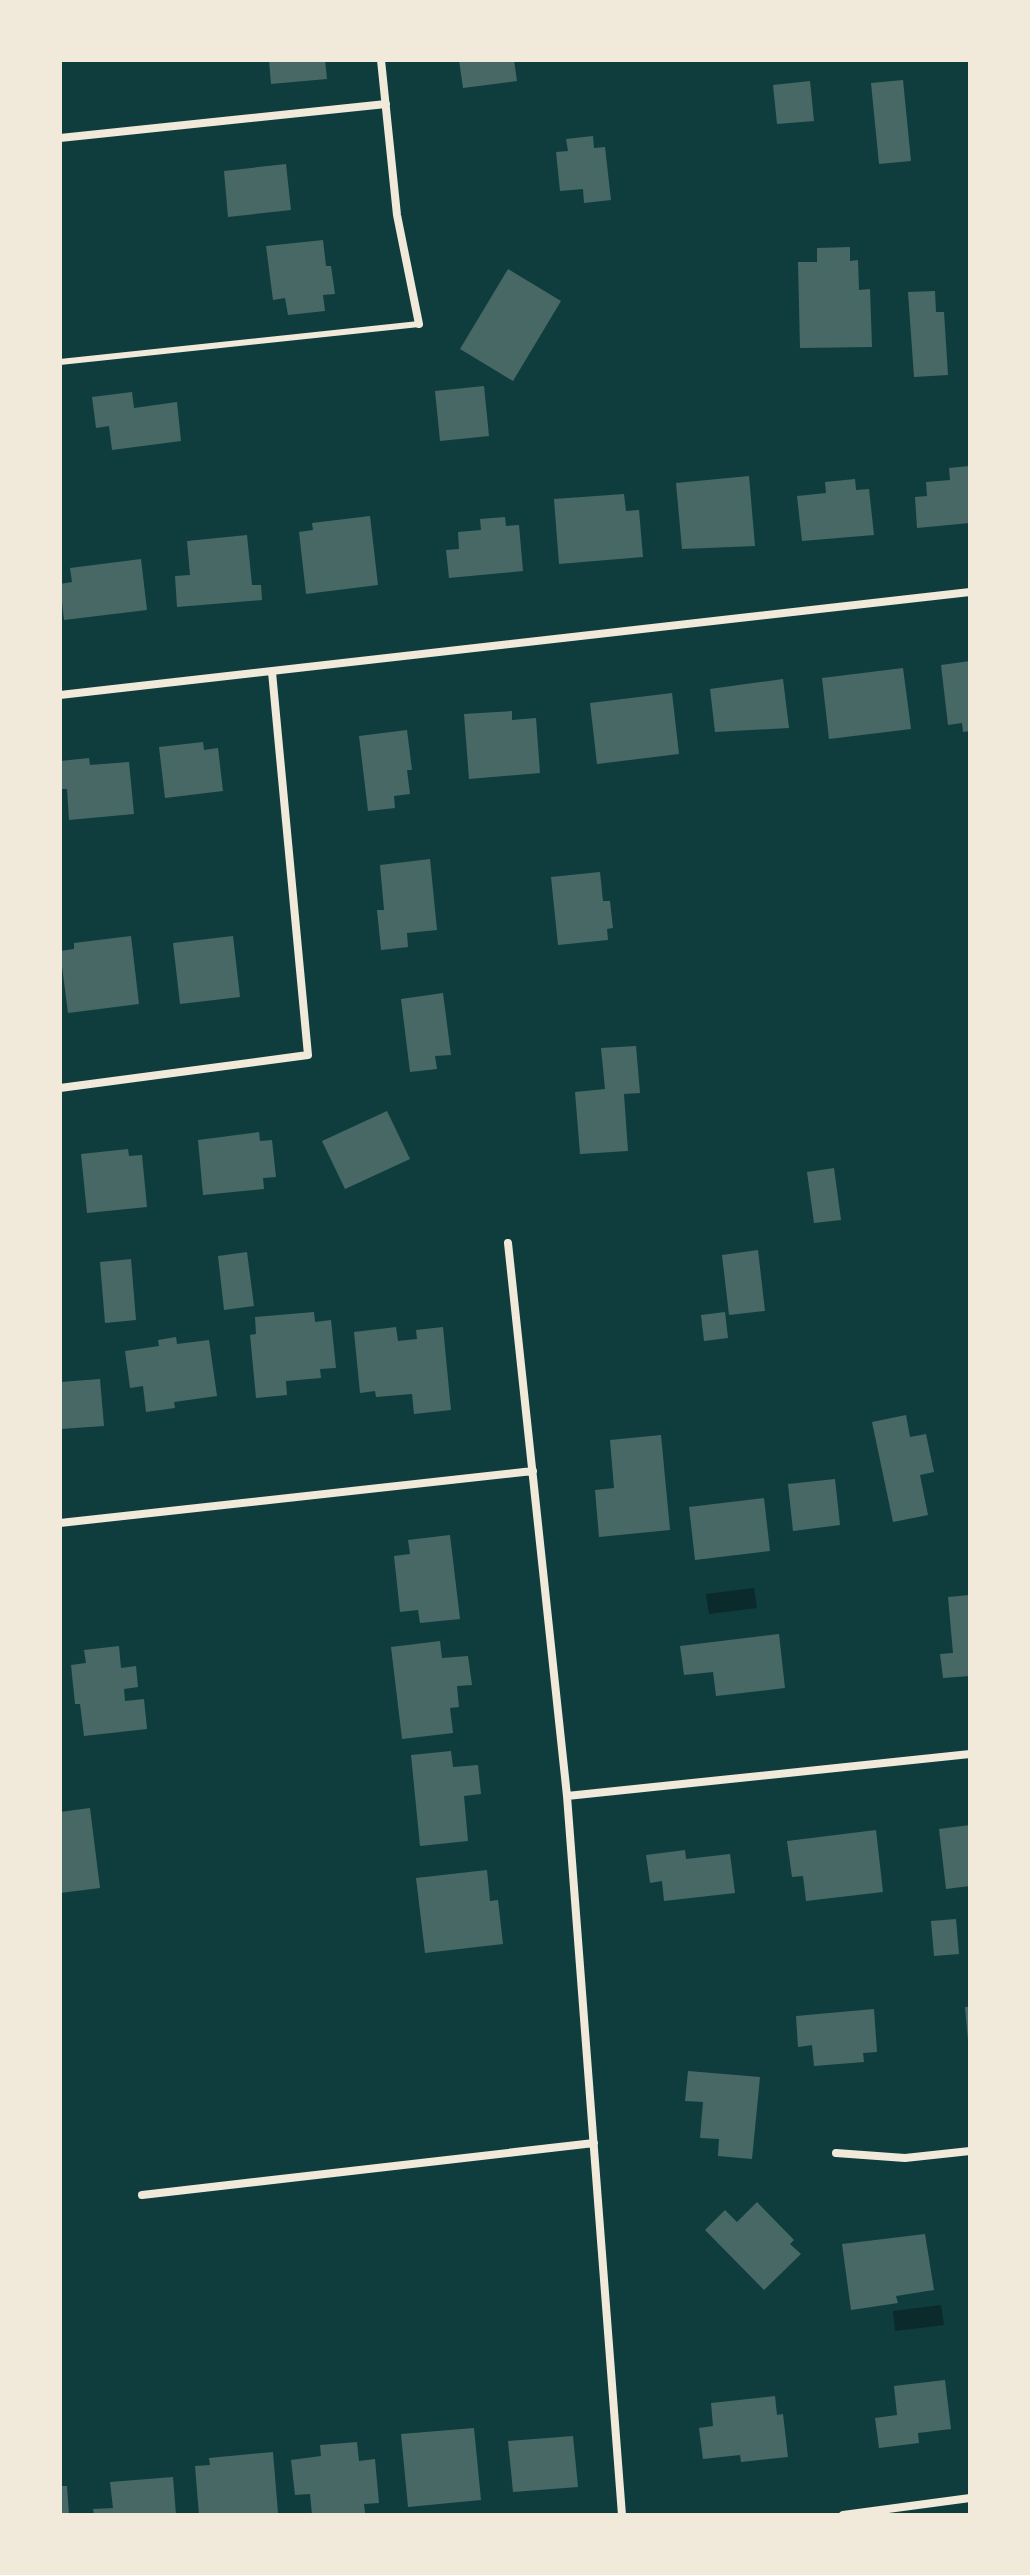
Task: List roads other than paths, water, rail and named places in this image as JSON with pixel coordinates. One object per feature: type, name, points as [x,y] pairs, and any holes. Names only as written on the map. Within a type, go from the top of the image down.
[{"type":"street","points":[[381,60],[397,215],[419,324]]},
{"type":"street","points":[[60,138],[386,104]]},
{"type":"street","points":[[60,695],[970,592]]},
{"type":"street","points":[[60,1088],[308,1055],[272,672]]},
{"type":"street","points":[[508,1243],[567,1796],[622,2515]]},
{"type":"street","points":[[60,1523],[533,1471]]},
{"type":"street","points":[[567,1796],[970,1754]]},
{"type":"street","points":[[142,2195],[594,2143]]},
{"type":"street","points":[[836,2153],[905,2158],[970,2151]]},
{"type":"street","points":[[843,2515],[970,2498]]},
{"type":"lane","points":[[60,362],[419,324]]},
{"type":"water","points":[[754,1588],[757,1608],[709,1614],[706,1594]]},
{"type":"water","points":[[941,2305],[944,2325],[895,2331],[893,2311]]}]
